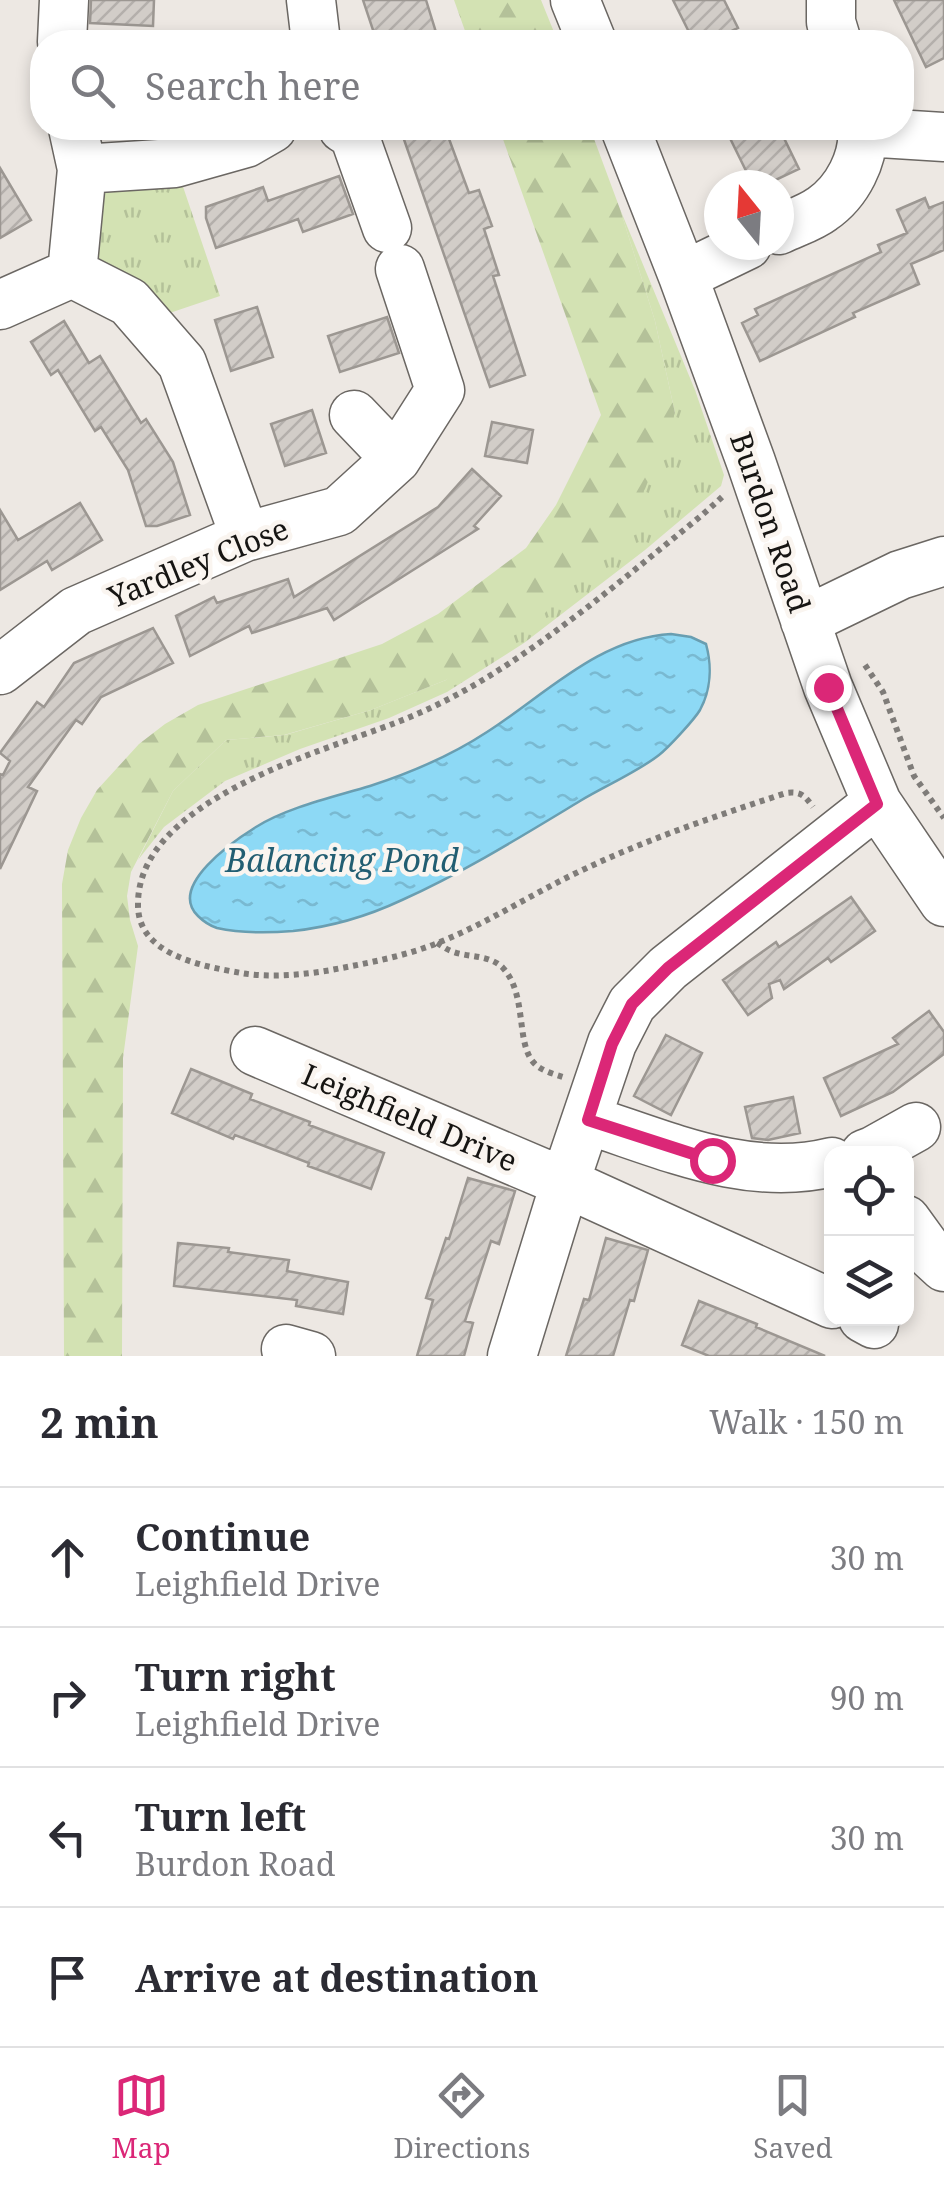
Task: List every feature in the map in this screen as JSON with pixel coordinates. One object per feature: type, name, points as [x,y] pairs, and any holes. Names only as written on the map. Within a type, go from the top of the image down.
[{"type":"street","points":[[63,30],[64,0]]},
{"type":"street","points":[[312,0],[315,30]]},
{"type":"street","points":[[575,0],[587,30]]},
{"type":"street","points":[[831,0],[833,30]]},
{"type":"street","points":[[914,135],[944,138]]},
{"type":"street","points":[[72,273],[77,148],[176,163],[251,140]]},
{"type":"street","name":"Yardley Close","points":[[0,670],[76,612],[244,537],[339,510],[396,459],[440,390],[356,140]]},
{"type":"street","name":"Burdon Road","points":[[630,140],[751,462],[828,687],[877,804],[944,902]]},
{"type":"street","points":[[794,223],[822,210],[846,187],[859,158],[862,140]]},
{"type":"street","points":[[683,276],[717,260]]},
{"type":"street","points":[[0,304],[72,273]]},
{"type":"street","points":[[72,273],[129,302],[182,363],[244,537]]},
{"type":"street","points":[[354,415],[396,459]]},
{"type":"street","points":[[805,621],[900,576],[944,561]]},
{"type":"street","points":[[512,1356],[612,1044],[632,1004],[668,968],[877,804]]},
{"type":"street","name":"Leighfield Drive","points":[[255,1051],[566,1183],[824,1300]]},
{"type":"street","points":[[592,1104],[712,1160],[765,1170],[824,1161]]},
{"type":"street","points":[[878,1146],[916,1126]]},
{"type":"street","points":[[914,1231],[944,1267]]},
{"type":"path","points":[[751,462],[720,499],[632,572],[503,668],[394,724],[251,778],[204,807],[166,836],[147,866],[138,894],[138,910],[144,928],[156,944],[173,955],[249,974],[287,975],[371,963],[437,943],[605,860],[679,829],[786,793],[805,796],[834,837]]},
{"type":"path","points":[[861,659],[883,692],[914,776],[944,818]]},
{"type":"path","points":[[437,943],[452,952],[490,959],[501,966],[512,982],[526,1053],[539,1068],[592,1104]]},
{"type":"green space","points":[[454,0],[541,0],[553,30],[465,30]]},
{"type":"green space","points":[[503,140],[594,140],[655,321],[675,413],[645,489],[602,556],[539,619],[446,680],[371,710],[284,735],[226,740],[173,791],[131,872],[127,896],[138,946],[123,1058],[122,1356],[64,1356],[62,884],[68,850],[81,818],[97,790],[139,744],[165,724],[198,705],[382,644],[438,614],[526,548],[556,505],[601,415]]},
{"type":"green space","points":[[175,163],[220,296],[146,321],[72,273],[82,169]]},
{"type":"green space","points":[[620,209],[695,390],[724,475],[721,486],[524,643],[447,692],[225,781],[164,827],[138,860],[173,791],[226,740],[285,735],[371,710],[446,680],[675,413],[655,321]]},
{"type":"water","name":"Balancing Pond","points":[[671,634],[706,644],[708,686],[704,702],[692,720],[651,761],[448,878],[349,920],[284,932],[217,928],[200,918],[191,904],[191,891],[207,865],[256,827],[297,808],[430,763],[487,732],[596,657],[645,638]]},
{"type":"building","points":[[91,0],[154,0],[153,26],[90,23]]},
{"type":"building","points":[[363,0],[426,0],[435,30],[373,30]]},
{"type":"building","points":[[673,0],[724,0],[738,28],[734,30],[688,30]]},
{"type":"building","points":[[894,0],[944,0],[944,58],[926,67],[914,42],[914,30],[908,30]]},
{"type":"building","points":[[404,140],[449,140],[469,193],[479,190],[492,226],[484,229],[499,275],[493,276],[525,375],[490,387]]},
{"type":"building","points":[[731,140],[785,140],[799,169],[746,170]]},
{"type":"building","points":[[0,168],[31,220],[0,238]]},
{"type":"building","points":[[339,176],[353,214],[303,232],[298,219],[216,248],[206,207],[263,187],[268,201]]},
{"type":"building","points":[[925,198],[929,208],[944,202],[944,250],[911,264],[919,284],[760,361],[742,323],[758,315],[755,309],[881,252],[878,245],[907,233],[897,210]]},
{"type":"building","points":[[257,307],[273,357],[231,371],[215,320]]},
{"type":"building","points":[[387,317],[399,353],[340,372],[328,336]]},
{"type":"building","points":[[64,321],[89,363],[100,356],[141,423],[146,419],[173,462],[190,515],[146,526],[128,470],[101,427],[95,431],[58,370],[51,375],[31,342]]},
{"type":"building","points":[[312,410],[326,453],[285,466],[271,424]]},
{"type":"building","points":[[492,422],[533,430],[527,463],[485,456]]},
{"type":"building","points":[[472,469],[501,496],[474,526],[478,529],[334,620],[327,608],[252,633],[249,626],[190,656],[176,616],[214,597],[217,603],[288,579],[294,597],[438,507]]},
{"type":"building","points":[[80,503],[102,540],[52,570],[47,561],[0,590],[0,510],[18,540]]},
{"type":"building","points":[[153,628],[173,663],[101,697],[82,724],[76,720],[28,787],[37,791],[0,869],[0,774],[10,761],[0,753],[37,702],[44,707],[74,663]]},
{"type":"building","points":[[851,897],[875,931],[784,989],[780,980],[769,984],[772,998],[748,1015],[723,980],[776,942],[779,947]]},
{"type":"building","points":[[929,1011],[944,1032],[944,1054],[893,1092],[841,1116],[824,1078],[898,1044],[893,1038]]},
{"type":"building","points":[[666,1035],[702,1053],[671,1115],[634,1096]]},
{"type":"building","points":[[191,1069],[252,1094],[250,1099],[310,1122],[309,1125],[384,1153],[371,1189],[172,1113]]},
{"type":"building","points":[[793,1097],[800,1133],[768,1140],[752,1138],[745,1107]]},
{"type":"building","points":[[468,1178],[515,1191],[499,1244],[491,1241],[465,1321],[473,1323],[464,1356],[417,1356],[433,1300],[426,1298]]},
{"type":"building","points":[[606,1238],[648,1250],[634,1301],[630,1300],[613,1356],[566,1356],[584,1299],[589,1300]]},
{"type":"building","points":[[178,1243],[289,1260],[287,1271],[348,1282],[343,1314],[296,1306],[297,1300],[174,1286]]},
{"type":"building","points":[[699,1301],[825,1356],[709,1356],[682,1345]]},
{"type":"route","points":[[712,1160],[588,1120],[612,1044],[632,1004],[668,968],[877,804],[828,687]]}]
